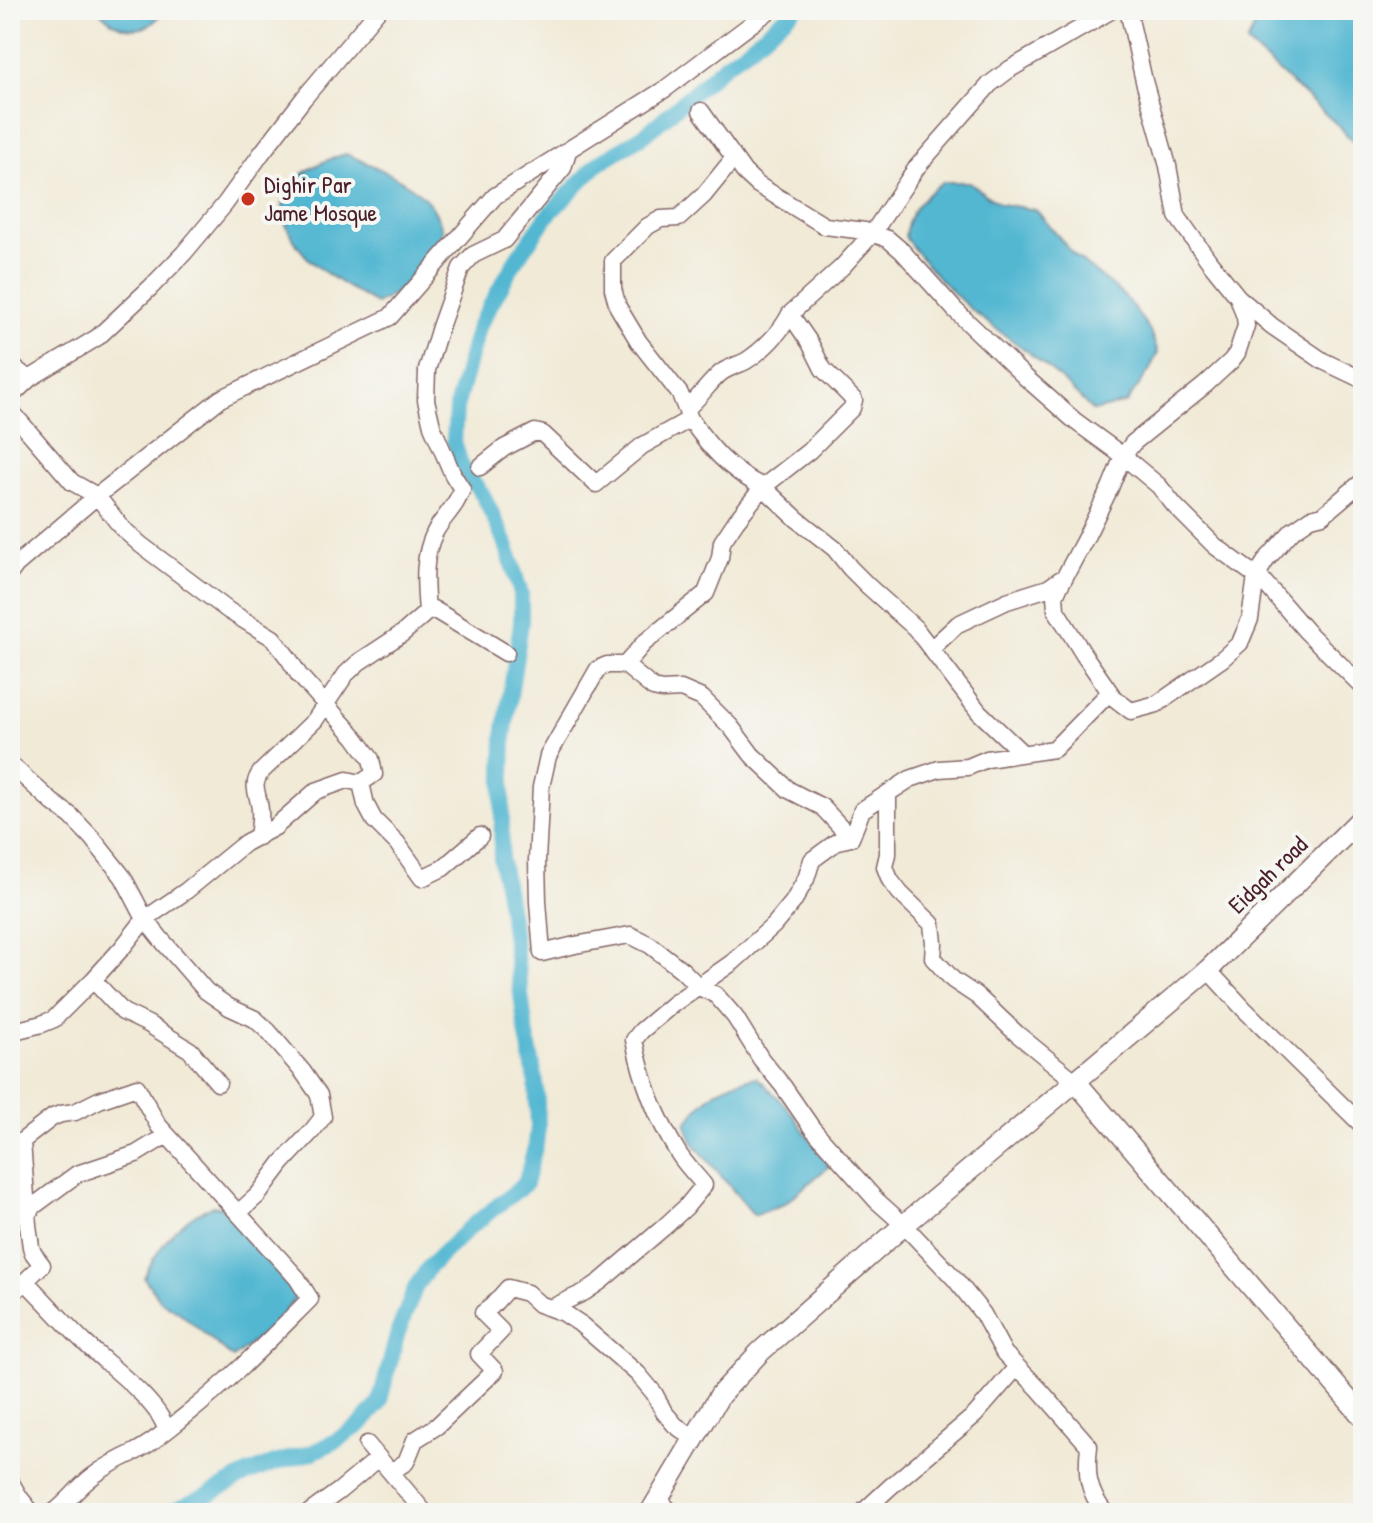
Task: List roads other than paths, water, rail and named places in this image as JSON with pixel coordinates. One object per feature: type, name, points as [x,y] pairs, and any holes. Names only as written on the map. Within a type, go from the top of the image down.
[{"type":"street","points":[[10,397],[29,379],[98,337],[184,253],[225,204],[304,98],[378,10]]},
{"type":"street","points":[[10,573],[97,496],[220,399],[390,317],[495,196],[665,89],[770,10]]},
{"type":"street","points":[[1128,10],[1168,166],[1177,216],[1238,297],[1272,326],[1323,361],[1363,380]]},
{"type":"street","points":[[480,467],[504,448],[535,432],[543,434],[596,484],[688,414],[720,374],[746,361],[777,334],[790,314],[842,267],[872,234],[917,167],[990,84],[1103,12]]},
{"type":"street","points":[[701,111],[744,172],[758,185],[825,226],[888,239],[902,251],[955,310],[1025,377],[1075,421],[1159,486],[1201,533],[1256,576],[1363,687]]},
{"type":"street","points":[[427,612],[425,559],[435,532],[462,489],[432,426],[426,400],[427,370],[440,327],[461,268],[473,255],[504,240],[563,168],[568,151]]},
{"type":"street","points":[[734,158],[704,195],[679,218],[661,219],[648,226],[613,261],[613,289],[618,307],[639,342],[680,394],[688,414],[717,455],[741,477],[763,487],[835,549],[868,586],[915,628],[979,712],[1022,753]]},
{"type":"street","points":[[1238,297],[1246,326],[1237,353],[1205,385],[1133,443],[1123,456],[1075,560],[1055,595],[1056,610],[1114,698],[1131,711],[1157,704],[1222,659],[1240,643],[1250,619],[1256,576],[1279,543],[1311,518],[1323,515],[1363,481]]},
{"type":"street","points":[[625,665],[644,643],[706,593],[720,558],[722,542],[763,487],[809,451],[852,408],[854,400],[823,369],[790,314]]},
{"type":"street","points":[[10,365],[29,379]]},
{"type":"street","points":[[10,410],[72,482],[97,496],[122,528],[141,545],[229,611],[273,638],[299,675],[355,737],[371,759],[374,774],[361,783],[347,780],[316,791],[275,827],[245,843],[196,884],[145,919],[93,980],[54,1019],[10,1032]]},
{"type":"street","points":[[931,649],[958,624],[1007,601],[1048,588],[1063,578]]},
{"type":"street","points":[[258,837],[261,815],[255,780],[261,772],[315,720],[352,668],[403,633],[427,612],[433,609],[506,653]]},
{"type":"street","points":[[851,838],[822,807],[789,790],[752,755],[731,727],[702,698],[681,689],[653,688],[625,665],[607,665],[598,669],[548,756],[541,787],[537,860],[542,953],[630,935],[650,945],[699,987],[716,995],[812,1128],[876,1200],[955,1279],[983,1314],[1004,1353],[1089,1446],[1086,1473],[1096,1501],[1105,1513]]},
{"type":"street","points":[[851,838],[862,810],[910,779],[939,769],[968,767],[987,759],[1054,749],[1110,692]]},
{"type":"street","points":[[10,764],[92,838],[123,877],[145,919],[206,991],[229,1007],[255,1019],[303,1072],[319,1095],[323,1117],[258,1195],[238,1213]]},
{"type":"street","points":[[361,783],[366,805],[374,820],[404,852],[422,878],[443,868],[480,836]]},
{"type":"street","points":[[888,793],[888,854],[885,867],[900,893],[932,924],[933,958],[953,980],[977,996],[1076,1082],[1363,1417]]},
{"type":"street","name":"Eidgah road","points":[[660,1508],[693,1438],[720,1395],[760,1352],[904,1225],[1208,970],[1361,824]]},
{"type":"street","points":[[553,1307],[601,1281],[686,1207],[704,1185],[678,1154],[666,1132],[647,1089],[634,1040],[673,1004],[746,951],[774,925],[793,902],[812,860],[838,841],[851,838]]},
{"type":"street","points":[[1208,970],[1363,1126]]},
{"type":"street","points":[[93,980],[123,1012],[190,1050],[218,1083]]},
{"type":"street","points":[[10,1296],[42,1265],[31,1247],[22,1141],[53,1117],[75,1112],[137,1087],[158,1125],[297,1278],[310,1299],[187,1415],[137,1451],[119,1458],[93,1476],[53,1513]]},
{"type":"street","points":[[27,1214],[77,1174],[136,1154],[167,1135]]},
{"type":"street","points":[[25,1281],[66,1325],[148,1401],[166,1429]]},
{"type":"street","points":[[391,1472],[406,1462],[415,1440],[437,1426],[495,1371],[479,1354],[501,1331],[483,1313],[508,1288],[527,1293],[539,1304],[553,1307],[579,1323],[626,1362],[654,1393],[675,1425],[693,1438]]},
{"type":"street","points":[[862,1513],[975,1415],[1017,1367]]},
{"type":"street","points":[[367,1444],[425,1513]]},
{"type":"street","points":[[309,1513],[379,1458]]},
{"type":"street","points":[[10,1481],[32,1513]]},
{"type":"street","points":[[1356,1513],[1363,1507]]},
{"type":"water","points":[[99,10],[163,10],[149,25],[132,29],[114,23]]},
{"type":"water","points":[[1269,10],[1363,10],[1363,161],[1358,148],[1342,129],[1247,43],[1254,28]]},
{"type":"water","points":[[346,154],[415,190],[432,207],[443,230],[430,255],[411,278],[395,293],[376,304],[336,280],[305,255],[286,223],[283,208],[286,195],[303,174]]},
{"type":"water","points":[[942,182],[970,182],[1001,204],[1036,210],[1074,255],[1125,297],[1149,329],[1158,352],[1149,371],[1126,403],[1093,411],[1045,366],[983,319],[941,281],[905,237],[909,219],[917,205]]},
{"type":"water","points":[[757,1077],[788,1108],[829,1166],[784,1204],[754,1215],[694,1144],[686,1124],[716,1092]]},
{"type":"water","points":[[213,1206],[226,1208],[297,1284],[296,1297],[277,1322],[233,1358],[179,1312],[161,1301],[144,1278],[172,1234],[196,1214]]},
{"type":"waterway","points":[[168,1513],[247,1474],[313,1452],[360,1425],[379,1404],[398,1332],[416,1286],[429,1267],[468,1229],[525,1184],[538,1127],[536,1083],[501,860],[504,736],[521,623],[521,594],[506,544],[484,497],[461,465],[454,441],[456,408],[478,327],[517,258],[548,215],[599,163],[647,133],[794,10]]},
{"type":"place","name":"Dighir Par Jame Mosque","points":[[248,199]]}]
